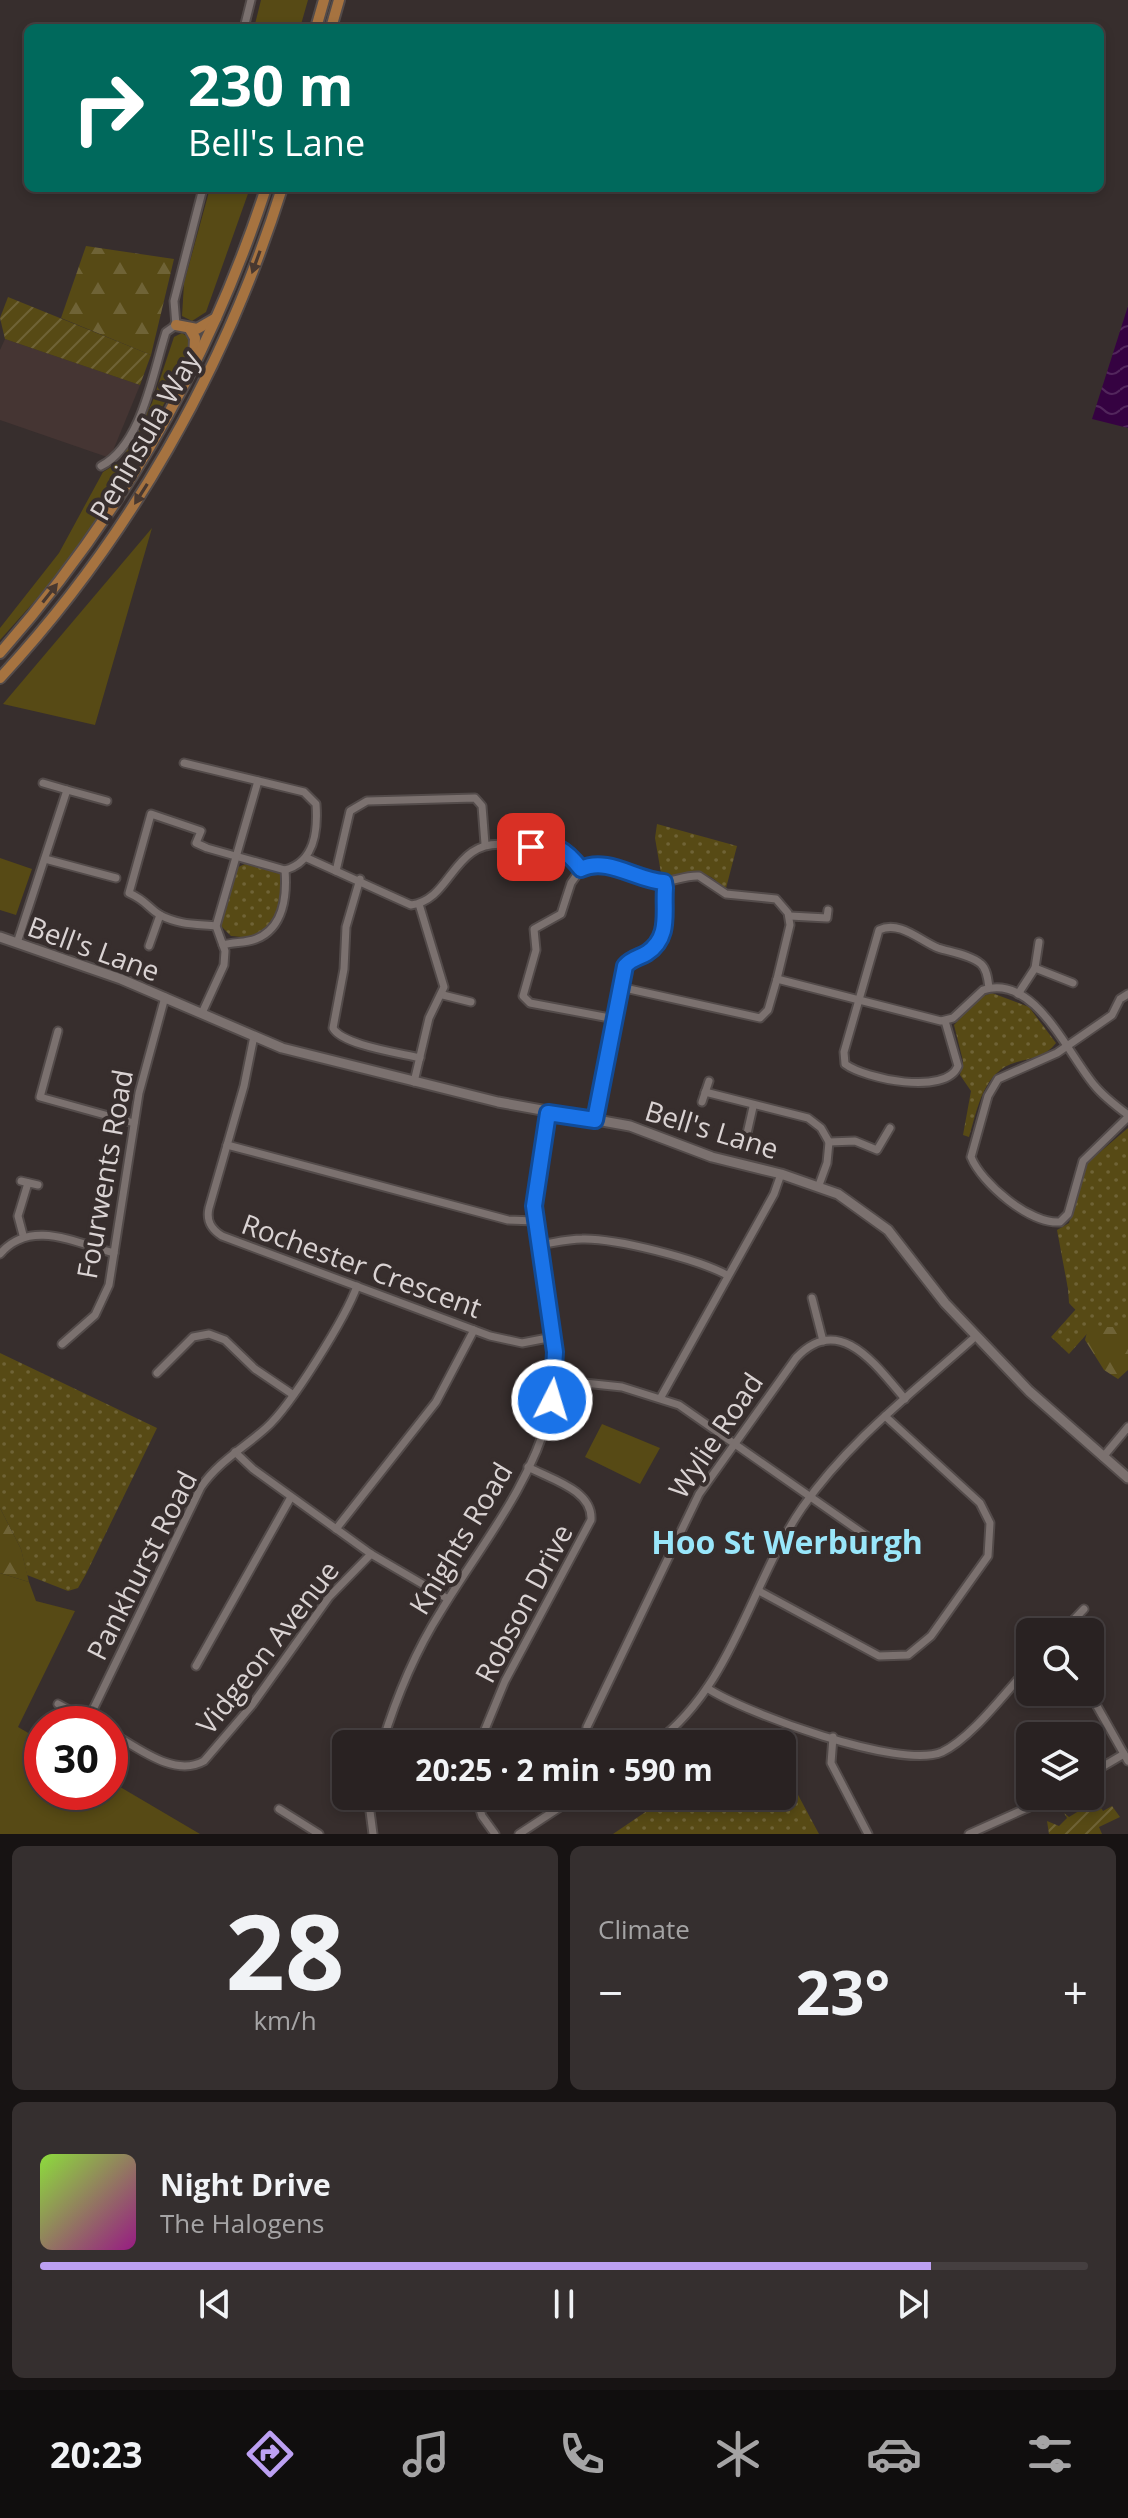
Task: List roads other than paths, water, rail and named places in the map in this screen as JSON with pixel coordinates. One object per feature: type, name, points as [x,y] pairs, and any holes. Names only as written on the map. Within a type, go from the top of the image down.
[{"type":"main road","points":[[317,24],[324,0]]},
{"type":"main road","points":[[332,24],[339,0]]},
{"type":"main road","name":"Peninsula Way","points":[[0,653],[73,565],[107,517],[193,371],[218,317],[265,192]]},
{"type":"main road","name":"Peninsula Way","points":[[0,678],[87,573],[158,468],[211,369],[246,290],[281,192]]},
{"type":"main road","points":[[176,325],[197,329],[218,317]]},
{"type":"main road","points":[[190,329],[195,338],[193,371]]},
{"type":"street","points":[[245,24],[251,0]]},
{"type":"street","points":[[101,466],[117,454],[134,427],[146,401],[166,332],[176,325],[174,301],[202,192]]},
{"type":"street","points":[[184,763],[304,792],[314,799],[314,834],[307,858],[285,870],[237,859],[196,843],[201,831],[151,814],[129,893],[149,902],[160,915],[189,926],[216,926]]},
{"type":"street","points":[[202,1013],[224,965],[223,945],[216,926],[258,781]]},
{"type":"street","points":[[43,783],[107,801]]},
{"type":"street","points":[[17,943],[67,790]]},
{"type":"street","points":[[336,871],[350,811],[367,801],[475,798],[482,806],[485,844]]},
{"type":"street","points":[[307,858],[360,879],[404,904],[419,904],[466,856],[485,844],[508,845]]},
{"type":"street","points":[[520,848],[558,847],[581,869]]},
{"type":"street","points":[[45,859],[116,878]]},
{"type":"street","points":[[615,1019],[527,1002],[524,998],[527,972],[536,950],[534,929],[563,911],[571,883],[581,869],[599,866],[664,882],[699,876],[726,894],[776,899],[790,916],[827,918],[828,910]]},
{"type":"street","points":[[223,945],[254,939],[275,923],[286,891],[285,870]]},
{"type":"street","points":[[360,879],[346,927],[344,969],[333,1028],[336,1035],[348,1040],[420,1058]]},
{"type":"street","points":[[595,1120],[627,963],[651,950],[664,932],[664,882]]},
{"type":"street","points":[[414,1082],[429,1018],[443,995],[442,971],[419,904]]},
{"type":"street","points":[[149,946],[160,915]]},
{"type":"street","points":[[620,987],[755,1019],[768,1010],[790,916]]},
{"type":"street","points":[[945,1021],[957,1064],[955,1072],[919,1084],[850,1068],[844,1062],[875,935],[887,927],[920,935],[934,946],[978,962],[986,972],[989,988]]},
{"type":"street","name":"Bell's Lane","points":[[0,937],[165,997],[282,1048],[548,1113],[630,1126],[712,1157],[819,1185],[856,1204],[888,1230],[976,1336],[1057,1419],[1128,1478]]},
{"type":"street","points":[[1018,994],[1035,968],[1039,942]]},
{"type":"street","points":[[1035,968],[1073,983]]},
{"type":"street","points":[[777,979],[945,1021],[956,1016],[975,994],[989,988],[1018,994],[1038,1007],[1066,1046],[1098,1089],[1128,1116],[1083,1161],[1068,1214],[1060,1222],[1046,1221],[1021,1210],[977,1167],[971,1148],[994,1084],[1011,1071],[1038,1063],[1066,1046],[1112,1015],[1120,999],[1128,994]]},
{"type":"street","points":[[443,995],[471,1002]]},
{"type":"street","name":"Fourwents Road","points":[[62,1344],[87,1324],[100,1307],[109,1285],[144,1068],[165,997]]},
{"type":"street","points":[[58,1031],[40,1097],[134,1123]]},
{"type":"street","name":"Rochester Crescent","points":[[254,1036],[209,1208],[208,1220],[214,1230],[222,1236],[513,1343],[553,1337]]},
{"type":"street","points":[[702,1102],[709,1081]]},
{"type":"street","points":[[705,1092],[753,1107],[808,1118],[821,1128],[829,1142],[827,1163],[819,1185]]},
{"type":"street","points":[[746,1138],[753,1107]]},
{"type":"street","name":"Knights Road","points":[[387,1730],[409,1672],[448,1599],[499,1521],[528,1467],[548,1418],[556,1380],[553,1337],[535,1221],[536,1184],[548,1113]]},
{"type":"street","points":[[829,1142],[855,1141],[877,1150],[890,1128]]},
{"type":"street","points":[[227,1145],[508,1220],[535,1221]]},
{"type":"street","points":[[661,1397],[774,1194],[781,1174]]},
{"type":"street","points":[[23,1235],[18,1216],[25,1182],[38,1185]]},
{"type":"street","points":[[0,1254],[23,1235],[39,1234],[114,1253]]},
{"type":"street","points":[[539,1245],[580,1239],[601,1240],[700,1263],[727,1275]]},
{"type":"street","name":"Pankhurst Road","points":[[99,1706],[192,1502],[208,1477],[266,1429],[349,1308],[357,1286]]},
{"type":"street","points":[[812,1298],[823,1341],[841,1341],[858,1348],[905,1399]]},
{"type":"street","points":[[336,1529],[436,1402],[474,1330]]},
{"type":"street","points":[[157,1373],[193,1337],[209,1334],[225,1340],[255,1369],[292,1394]]},
{"type":"street","points":[[669,1730],[690,1711],[707,1688],[782,1541],[811,1496],[842,1458],[885,1416],[976,1336]]},
{"type":"street","name":"Wylie Road","points":[[587,1730],[683,1524],[710,1476],[796,1358],[823,1341]]},
{"type":"street","points":[[556,1380],[622,1387],[661,1397],[690,1411],[875,1542]]},
{"type":"street","points":[[759,1591],[879,1656],[908,1655],[931,1636],[988,1556],[990,1523],[980,1503],[885,1416]]},
{"type":"street","points":[[1103,1457],[1128,1427]]},
{"type":"street","points":[[235,1452],[371,1554],[448,1599]]},
{"type":"street","name":"Robson Drive","points":[[485,1730],[505,1681],[591,1520],[589,1506],[580,1494],[528,1467]]},
{"type":"street","points":[[196,1666],[291,1497]]},
{"type":"street","name":"Vidgeon Avenue","points":[[128,1741],[177,1767],[193,1766],[204,1761],[252,1705],[329,1597],[371,1554]]},
{"type":"street","points":[[1075,1618],[1084,1609]]},
{"type":"street","points":[[707,1688],[748,1711],[903,1756],[939,1753],[959,1741],[1016,1681]]},
{"type":"street","points":[[58,1704],[62,1706]]},
{"type":"street","points":[[1097,1706],[1126,1758],[1104,1768]]},
{"type":"street","points":[[833,1737],[830,1761],[868,1834]]},
{"type":"street","points":[[279,1809],[319,1834]]},
{"type":"street","points":[[369,1810],[372,1834]]},
{"type":"street","points":[[480,1810],[495,1834]]},
{"type":"street","points":[[519,1834],[556,1810]]},
{"type":"street","points":[[969,1834],[1023,1810]]},
{"type":"water","points":[[1128,306],[1128,428],[1092,419]]},
{"type":"district","name":"Hoo St Werburgh","points":[[787,1541]]}]
